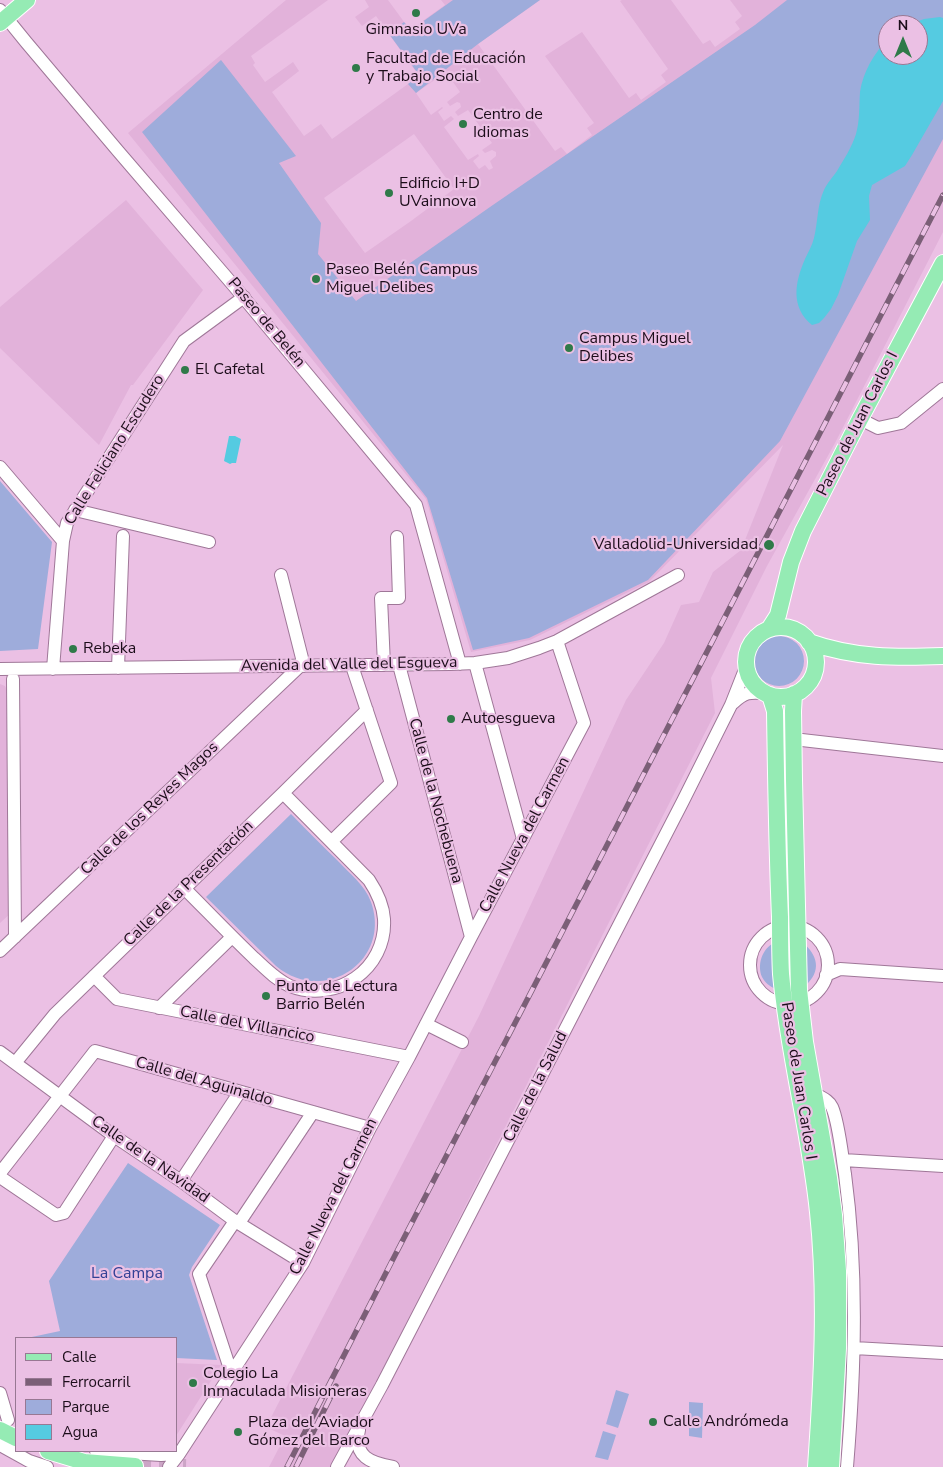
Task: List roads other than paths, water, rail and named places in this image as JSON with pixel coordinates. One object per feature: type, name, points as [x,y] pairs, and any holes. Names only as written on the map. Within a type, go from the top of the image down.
[{"type":"main road","points":[[2,17],[27,0]]},
{"type":"main road","name":"Paseo de Juan Carlos I","points":[[769,629],[778,615],[791,562],[803,531],[943,263]]},
{"type":"main road","name":"Paseo de Juan Carlos I","points":[[785,589],[786,604],[796,631]]},
{"type":"main road","points":[[844,653],[814,672],[806,685],[794,694],[782,697],[767,694],[755,686],[750,680],[746,667],[747,653],[753,641],[763,632],[780,627],[796,631],[810,642],[844,653],[897,658],[943,656]]},
{"type":"main road","points":[[810,642],[816,660],[814,672]]},
{"type":"main road","name":"Paseo de Juan Carlos I","points":[[767,694],[775,711],[788,927]]},
{"type":"main road","name":"Paseo de Juan Carlos I","points":[[794,694],[788,927],[781,973],[805,1042],[834,1215],[838,1271],[838,1348],[832,1467]]},
{"type":"main road","name":"Paseo de Juan Carlos I","points":[[792,1004],[818,1214],[823,1319],[821,1400],[816,1467]]},
{"type":"main road","points":[[6,1423],[15,1436]]},
{"type":"main road","points":[[51,1452],[84,1462],[135,1466]]},
{"type":"street","name":"Paseo de Belén","points":[[2,17],[244,297],[416,505],[460,664]]},
{"type":"street","name":"Calle Feliciano Escudero","points":[[53,669],[63,541],[67,523],[184,341],[244,297]]},
{"type":"street","points":[[860,419],[878,428],[900,423],[943,389]]},
{"type":"street","points":[[0,467],[63,541]]},
{"type":"street","points":[[75,510],[209,542]]},
{"type":"street","points":[[118,668],[123,536]]},
{"type":"street","points":[[384,665],[381,598],[400,598],[397,537]]},
{"type":"street","name":"Avenida del Valle del Esgueva","points":[[0,670],[475,663],[508,658],[557,641],[678,575]]},
{"type":"street","points":[[282,576],[302,666]]},
{"type":"street","name":"Calle Nueva del Carmen","points":[[168,1467],[179,1454],[303,1263],[370,1128],[584,723],[557,641]]},
{"type":"street","points":[[475,663],[523,839]]},
{"type":"street","name":"Calle de la Nochebuena","points":[[399,665],[471,937]]},
{"type":"street","name":"Calle de los Reyes Magos","points":[[0,951],[302,666]]},
{"type":"street","points":[[332,842],[391,783],[352,666]]},
{"type":"street","name":"Calle de la Salud","points":[[336,1467],[382,1385],[567,1027],[731,705],[746,667]]},
{"type":"street","points":[[13,679],[15,937]]},
{"type":"street","points":[[731,705],[748,692],[767,694]]},
{"type":"street","name":"Calle de la Presentación","points":[[15,1063],[55,1014],[367,710]]},
{"type":"street","points":[[793,739],[943,756]]},
{"type":"street","points":[[184,888],[278,980],[304,990],[322,991],[338,988],[364,972],[379,949],[383,934],[384,918],[376,892],[369,880],[283,793]]},
{"type":"street","points":[[788,927],[808,931],[821,943],[827,959],[824,983],[817,993],[792,1004],[772,1001],[763,996],[750,976],[750,960],[755,944],[771,931],[788,927]]},
{"type":"street","points":[[159,1008],[232,937]]},
{"type":"street","points":[[827,959],[840,969]]},
{"type":"street","points":[[826,974],[840,969],[943,976]]},
{"type":"street","name":"Calle del Villancico","points":[[94,976],[117,999],[409,1057]]},
{"type":"street","points":[[426,1024],[462,1042]]},
{"type":"street","name":"Calle del Aguinaldo","points":[[59,1097],[95,1051],[370,1128]]},
{"type":"street","name":"Calle de la Navidad","points":[[0,1052],[59,1097],[181,1180],[237,1222],[303,1263]]},
{"type":"street","points":[[181,1180],[239,1092]]},
{"type":"street","name":"Paseo de Juan Carlos I","points":[[814,1093],[832,1106],[843,1160],[846,1187],[852,1261],[854,1348],[847,1467]]},
{"type":"street","points":[[59,1097],[0,1175],[56,1215],[64,1213],[114,1136]]},
{"type":"street","points":[[231,1372],[199,1274],[312,1112]]},
{"type":"street","points":[[843,1160],[943,1166]]},
{"type":"street","points":[[854,1348],[943,1354]]},
{"type":"street","points":[[0,1393],[6,1423]]},
{"type":"street","points":[[360,1424],[358,1442],[361,1452],[371,1462],[393,1467]]},
{"type":"street","points":[[0,1446],[29,1461],[48,1467]]},
{"type":"street","points":[[109,1452],[161,1456],[179,1454]]},
{"type":"water","points":[[928,18],[943,18],[943,101],[905,166],[872,185],[869,196],[870,220],[857,241],[838,295],[824,318],[819,323],[812,325],[805,318],[797,302],[797,285],[813,241],[824,190],[845,157],[856,134],[861,85],[866,70],[878,50],[878,65],[928,65]]},
{"type":"water","points":[[229,436],[241,439],[236,463],[230,464],[224,461]]},
{"type":"tunnel","points":[[135,1466],[186,1467]]},
{"type":"railway","points":[[287,1467],[943,195]]},
{"type":"railway","points":[[296,1467],[336,1386]]},
{"type":"place","name":"Gimnasio UVa","points":[[416,13]]},
{"type":"place","name":"Facultad de Educación y Trabajo Social","points":[[356,68]]},
{"type":"place","name":"Centro de Idiomas","points":[[463,124]]},
{"type":"place","name":"Edificio I+D UVainnova","points":[[389,193]]},
{"type":"place","name":"Paseo Belén Campus Miguel Delibes","points":[[316,279]]},
{"type":"place","name":"Campus Miguel Delibes","points":[[569,348]]},
{"type":"place","name":"El Cafetal","points":[[185,370]]},
{"type":"place","name":"Valladolid-Universidad","points":[[769,545]]},
{"type":"place","name":"Rebeka","points":[[73,649]]},
{"type":"place","name":"Autoesgueva","points":[[451,719]]},
{"type":"place","name":"Punto de Lectura Barrio Belén","points":[[266,996]]},
{"type":"place","name":"Colegio La Inmaculada Misioneras","points":[[193,1383]]},
{"type":"place","name":"Calle Andrómeda","points":[[653,1422]]},
{"type":"place","name":"Plaza del Aviador Gómez del Barco","points":[[238,1432]]},
{"type":"park label","name":"La Campa","points":[[127,1274]]}]
